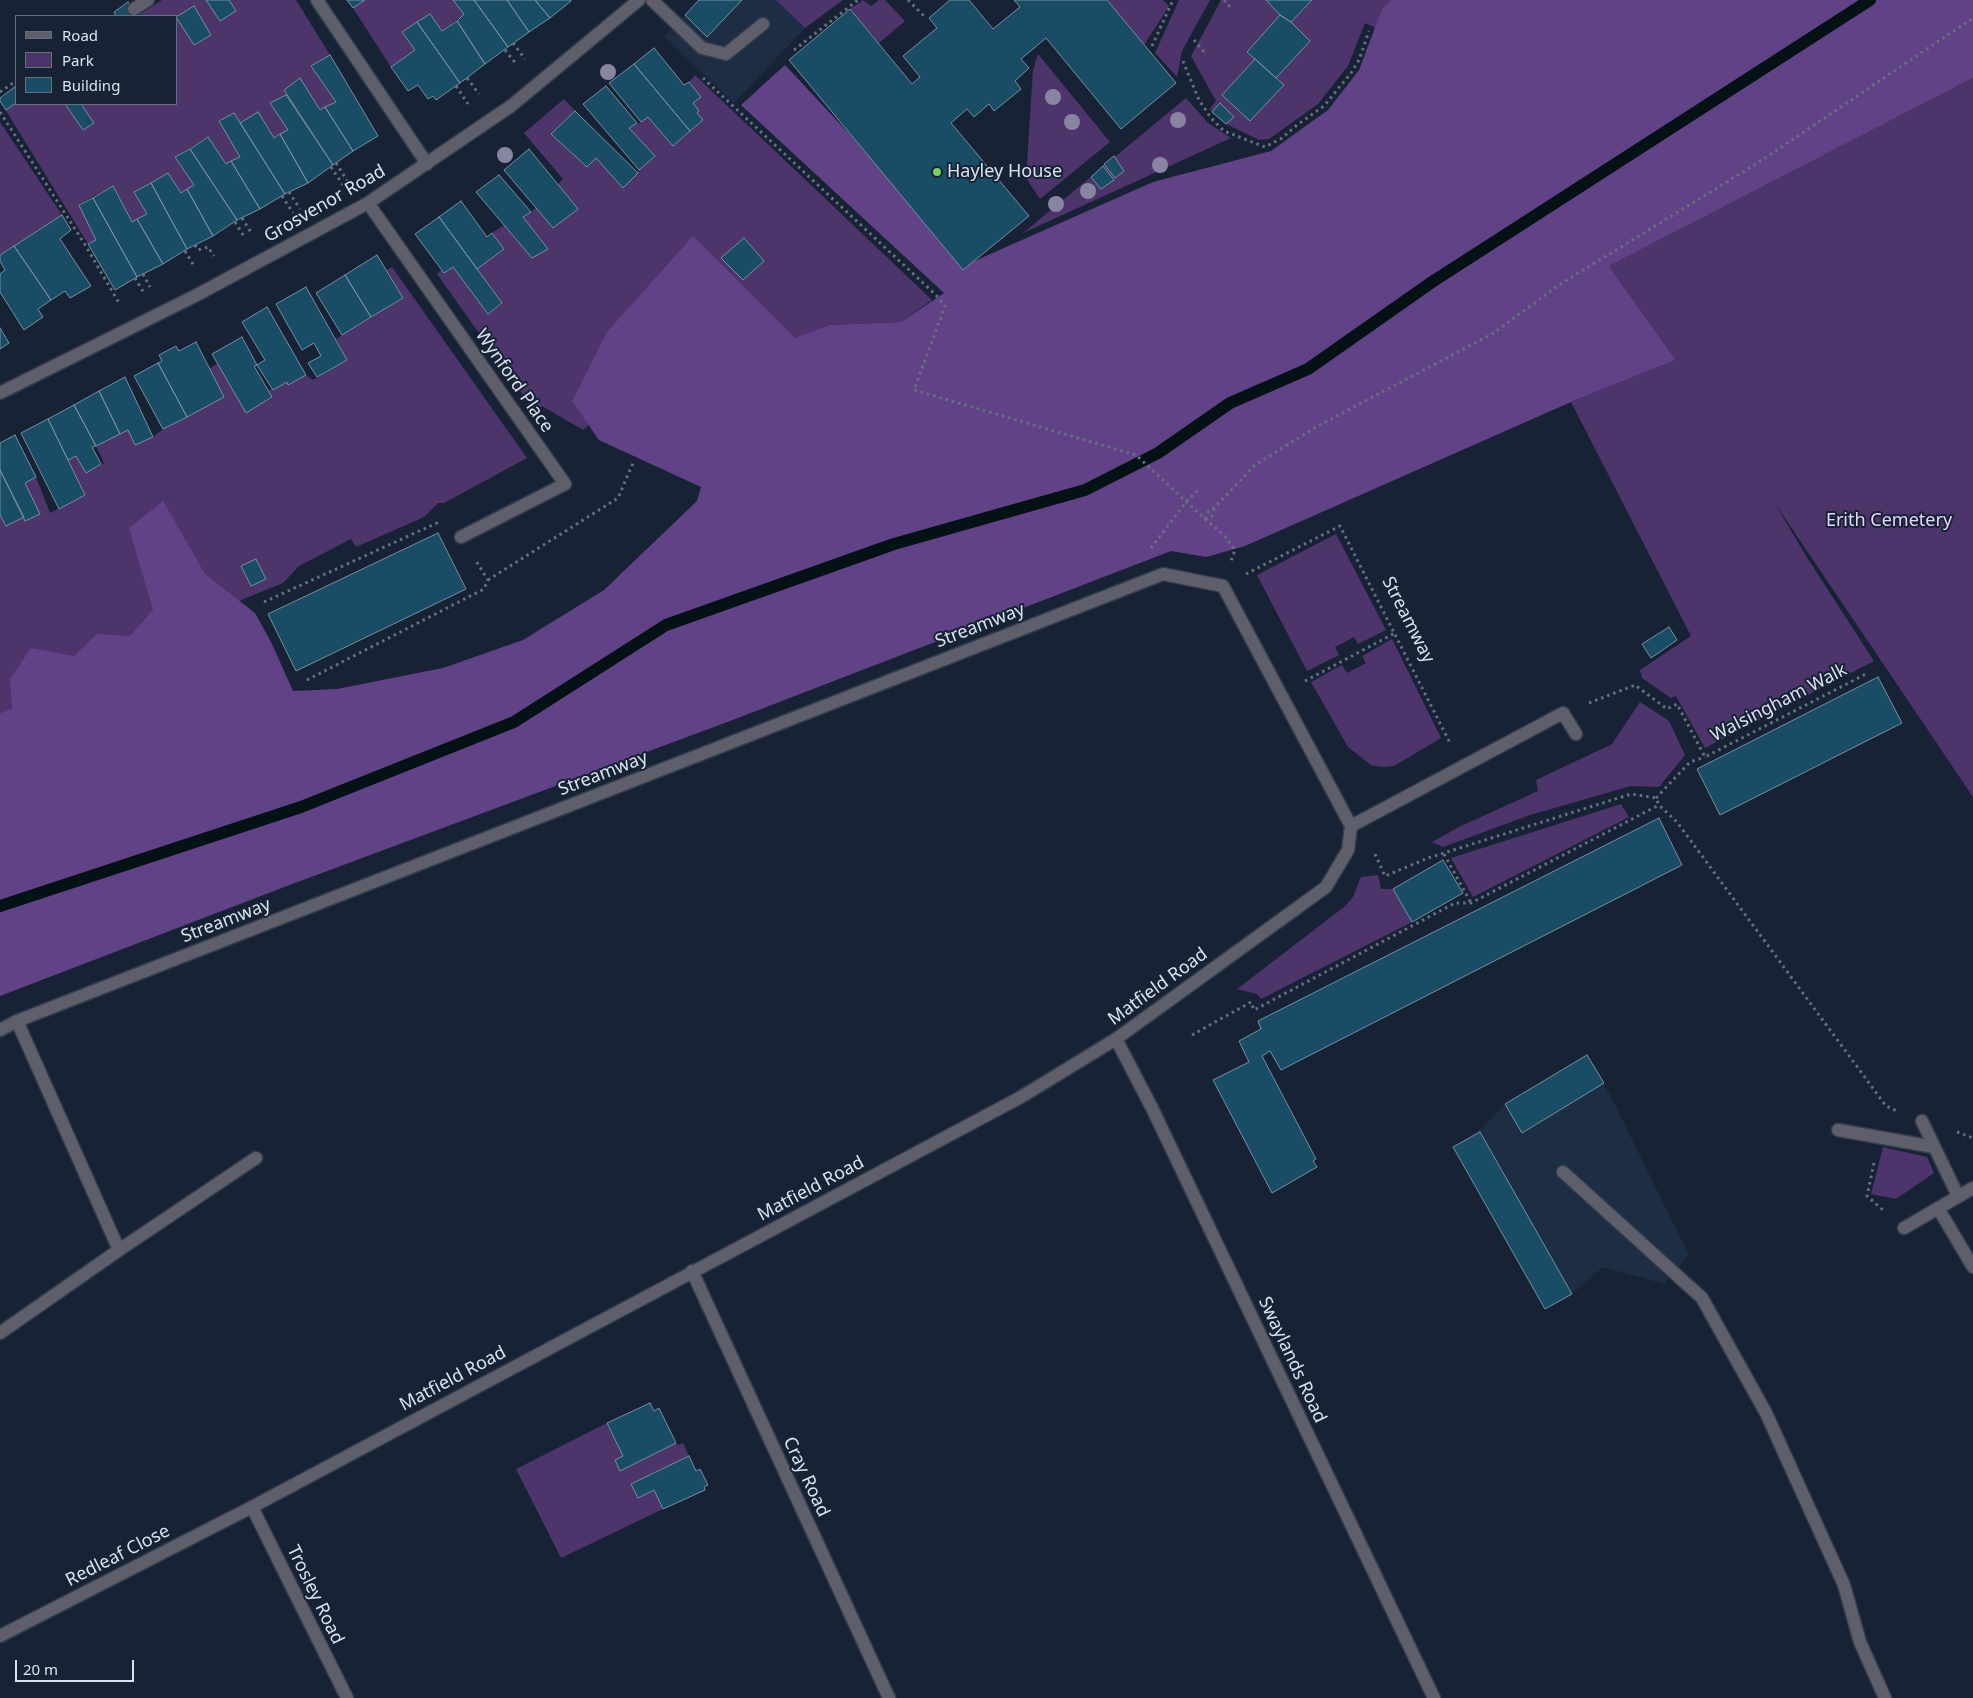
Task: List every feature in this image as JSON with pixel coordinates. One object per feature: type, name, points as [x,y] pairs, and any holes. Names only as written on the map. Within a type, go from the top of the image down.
[{"type":"street","points":[[134,9],[148,0]]},
{"type":"street","points":[[317,0],[428,164]]},
{"type":"street","name":"Grosvenor Road","points":[[0,393],[195,296],[368,203],[511,106],[639,0]]},
{"type":"street","points":[[652,0],[702,48],[726,54],[763,24]]},
{"type":"street","name":"Wynford Place","points":[[368,203],[565,484],[461,537]]},
{"type":"street","name":"Streamway","points":[[0,1030],[17,1021],[1163,574],[1223,586]]},
{"type":"street","points":[[1223,586],[1351,826],[1348,850]]},
{"type":"street","points":[[1351,826],[1563,713],[1576,734]]},
{"type":"street","name":"Matfield Road","points":[[252,1507],[692,1271],[1021,1098],[1116,1039],[1326,887],[1348,850]]},
{"type":"street","points":[[17,1021],[119,1250]]},
{"type":"street","name":"Swaylands Road","points":[[1116,1039],[1152,1108],[1434,1698]]},
{"type":"street","points":[[1922,1121],[1958,1196]]},
{"type":"street","points":[[1838,1130],[1934,1147]]},
{"type":"street","points":[[0,1333],[256,1158]]},
{"type":"street","points":[[1564,1172],[1702,1298],[1766,1413],[1844,1585],[1860,1642],[1886,1698]]},
{"type":"street","points":[[1904,1228],[1973,1188]]},
{"type":"street","points":[[1938,1208],[1973,1267]]},
{"type":"street","name":"Cray Road","points":[[692,1271],[889,1698]]},
{"type":"street","name":"Redleaf Close","points":[[0,1636],[252,1507]]},
{"type":"street","name":"Trosley Road","points":[[252,1507],[347,1698]]},
{"type":"path","points":[[794,50],[858,0]]},
{"type":"path","points":[[908,0],[924,16]]},
{"type":"path","points":[[1152,46],[1173,0]]},
{"type":"path","points":[[1224,0],[1231,8]]},
{"type":"path","points":[[1205,519],[1212,516],[1216,506],[1255,465],[1316,427],[1492,334],[1559,285],[1756,164],[1973,18]]},
{"type":"path","points":[[1183,61],[1199,100],[1211,118],[1224,131],[1264,147],[1282,138],[1324,106],[1351,73],[1359,60],[1368,31]]},
{"type":"path","points":[[1194,40],[1206,54]]},
{"type":"path","points":[[514,43],[529,63]]},
{"type":"path","points":[[505,50],[520,70]]},
{"type":"path","points":[[697,72],[936,295],[945,306],[914,390],[1136,455],[1225,536],[1235,550],[1223,586]]},
{"type":"path","points":[[467,78],[480,97]]},
{"type":"path","points":[[0,92],[15,82]]},
{"type":"path","points":[[456,86],[469,104]]},
{"type":"path","points":[[0,112],[84,243],[122,308]]},
{"type":"path","points":[[336,163],[348,182]]},
{"type":"path","points":[[331,167],[343,186]]},
{"type":"path","points":[[289,192],[300,210]]},
{"type":"path","points":[[282,196],[294,213]]},
{"type":"path","points":[[242,218],[250,231]]},
{"type":"path","points":[[235,222],[243,234]]},
{"type":"path","points":[[195,245],[198,250],[205,247],[212,251]]},
{"type":"path","points":[[185,251],[192,262]]},
{"type":"path","points":[[142,274],[149,285]]},
{"type":"path","points":[[135,278],[142,289]]},
{"type":"path","points":[[307,680],[484,589],[488,580],[618,498],[633,463]]},
{"type":"path","points":[[1186,502],[1200,488]]},
{"type":"path","points":[[264,602],[447,518],[488,580]]},
{"type":"path","name":"Streamway","points":[[1223,586],[1340,526],[1462,767]]},
{"type":"path","points":[[1281,694],[1395,633]]},
{"type":"path","name":"Walsingham Walk","points":[[1656,798],[1690,762],[1705,757],[1866,674]]},
{"type":"path","name":"Walsingham Walk","points":[[1563,713],[1635,685],[1666,708],[1677,704],[1705,757]]},
{"type":"path","points":[[1348,850],[1372,849],[1385,876],[1428,858],[1631,794],[1656,798],[1659,805],[1677,822],[1886,1106],[1922,1121]]},
{"type":"path","points":[[1192,1035],[1251,1002],[1254,1010],[1455,903],[1471,903],[1659,805]]},
{"type":"path","points":[[1444,854],[1471,903]]},
{"type":"path","points":[[1886,1106],[1867,1196],[1904,1228]]},
{"type":"shaded area","points":[[699,0],[776,0],[805,28],[734,103],[664,37]]},
{"type":"shaded area","points":[[1391,0],[1973,0],[1973,78],[1609,266],[1676,360],[1571,402],[1245,546],[1206,557],[1171,551],[730,721],[287,886],[0,996],[0,713],[12,709],[10,679],[31,648],[74,656],[97,634],[130,636],[153,610],[129,528],[163,501],[205,574],[255,613],[271,642],[293,691],[337,689],[443,668],[523,640],[604,590],[697,501],[701,487],[599,440],[572,401],[607,332],[693,236],[795,338],[830,325],[901,322],[944,293],[741,105],[785,65],[970,263],[1153,182],[1271,151],[1328,110],[1359,70],[1382,9]]},
{"type":"shaded area","points":[[1587,1055],[1611,1097],[1689,1255],[1664,1284],[1603,1267],[1572,1294],[1545,1309],[1453,1147],[1481,1129],[1505,1105]]},
{"type":"green space","points":[[162,0],[296,0],[330,55],[311,66],[336,102],[320,110],[300,78],[284,90],[286,95],[271,103],[288,130],[274,138],[258,112],[240,123],[234,113],[219,121],[240,157],[226,164],[207,137],[176,157],[194,185],[181,193],[168,173],[134,192],[147,214],[132,222],[113,186],[79,204],[96,240],[88,244],[0,101],[0,98],[15,87],[15,105],[178,105],[178,15],[139,15]]},
{"type":"green space","points":[[365,0],[453,0],[464,14],[442,31],[430,14],[403,32],[415,50],[391,67],[353,8]]},
{"type":"green space","points":[[776,0],[843,0],[805,28]]},
{"type":"green space","points":[[863,0],[871,6],[879,0],[885,0],[905,21],[879,43],[850,9]]},
{"type":"green space","points":[[1107,0],[1163,0],[1169,6],[1144,45]]},
{"type":"green space","points":[[1179,0],[1210,0],[1182,51],[1177,77],[1155,53]]},
{"type":"green space","points":[[1221,0],[1266,0],[1280,15],[1247,52],[1255,59],[1222,95],[1250,121],[1283,86],[1276,78],[1310,41],[1291,22],[1312,0],[1391,0],[1382,9],[1376,28],[1365,23],[1348,66],[1318,104],[1269,139],[1259,140],[1226,124],[1212,112],[1210,109],[1216,101],[1191,56]]},
{"type":"green space","points":[[1038,54],[1110,142],[1040,199],[1026,178],[1033,70]]},
{"type":"green space","points":[[695,75],[932,300],[901,322],[831,325],[702,487],[599,440],[589,425],[583,430],[542,406],[535,412],[437,274],[441,270],[444,273],[453,267],[488,314],[502,304],[477,269],[504,249],[492,233],[504,225],[532,258],[547,249],[523,217],[536,208],[563,179],[524,133],[564,99],[575,111],[551,134],[587,167],[596,158],[623,187],[655,156],[629,128],[648,117],[673,146],[703,120],[697,113],[699,111],[693,103],[701,97],[689,82]]},
{"type":"green space","name":"Erith Cemetery","points":[[1973,78],[1973,797],[1774,502],[1806,556],[1874,661],[1705,748],[1676,696],[1671,698],[1642,678],[1640,670],[1691,636],[1571,402],[1676,360],[1609,266]]},
{"type":"green space","points":[[1186,98],[1208,123],[1231,138],[1023,233]]},
{"type":"green space","points":[[0,122],[62,215],[0,255]]},
{"type":"green space","points":[[392,267],[527,458],[444,503],[438,503],[424,517],[356,547],[351,539],[299,566],[283,583],[214,611],[37,705],[0,713],[0,515],[6,526],[24,517],[25,483],[36,477],[50,513],[85,495],[68,460],[76,456],[86,473],[104,463],[96,446],[128,430],[153,437],[163,429],[223,397],[209,369],[218,363],[246,412],[272,398],[268,391],[287,382],[289,385],[306,375],[313,380],[347,360],[336,339],[403,298],[387,270]]},
{"type":"green space","points":[[1336,534],[1386,630],[1358,644],[1354,637],[1335,647],[1339,655],[1307,671],[1257,575]]},
{"type":"green space","points":[[1392,639],[1441,738],[1394,766],[1382,767],[1371,765],[1348,747],[1311,682],[1342,665],[1347,673],[1366,663],[1362,656]]},
{"type":"green space","points":[[1640,702],[1669,721],[1685,755],[1659,787],[1631,786],[1530,815],[1443,847],[1432,842],[1461,826],[1538,791],[1536,780],[1612,744]]},
{"type":"green space","points":[[1621,804],[1629,817],[1473,897],[1451,858]]},
{"type":"green space","points":[[1378,875],[1381,889],[1393,889],[1412,922],[1261,999],[1257,994],[1237,989],[1344,907],[1353,897],[1361,877]]},
{"type":"green space","points":[[1883,1147],[1927,1157],[1934,1173],[1896,1199],[1871,1194]]},
{"type":"green space","points":[[607,1423],[623,1456],[615,1460],[620,1471],[676,1443],[678,1445],[683,1443],[689,1456],[631,1484],[638,1498],[654,1490],[663,1509],[561,1558],[516,1469]]},
{"type":"building","points":[[206,0],[229,0],[236,11],[220,21]]},
{"type":"building","points":[[347,0],[365,0],[353,8]]},
{"type":"building","points":[[453,0],[474,0],[508,47],[485,64],[457,21],[464,14]]},
{"type":"building","points":[[474,0],[507,0],[529,32],[508,47]]},
{"type":"building","points":[[507,0],[535,0],[550,18],[529,32]]},
{"type":"building","points":[[535,0],[571,0],[571,1],[550,18]]},
{"type":"building","points":[[699,0],[742,0],[707,37],[685,15]]},
{"type":"building","name":"Hayley House","points":[[950,0],[969,0],[993,29],[1020,7],[1014,0],[1107,0],[1176,83],[1121,129],[1046,38],[1021,59],[1029,68],[1015,81],[1021,89],[994,111],[989,104],[974,117],[967,109],[951,123],[1029,216],[963,270],[789,60],[850,9],[912,84],[920,77],[903,56],[937,28],[929,18]]},
{"type":"building","points":[[1266,0],[1312,0],[1291,22],[1280,15]]},
{"type":"building","points":[[128,2],[137,15],[116,15],[114,12]]},
{"type":"building","points":[[194,6],[211,35],[194,45],[178,20],[178,16]]},
{"type":"building","points":[[430,14],[442,31],[457,21],[485,64],[460,83],[417,22]]},
{"type":"building","points":[[1280,15],[1291,22],[1310,41],[1276,78],[1247,52]]},
{"type":"building","points":[[417,22],[460,83],[436,100],[433,96],[428,99],[418,85],[408,91],[391,67],[415,50],[402,32]]},
{"type":"building","points":[[654,48],[684,85],[689,82],[701,97],[693,103],[699,111],[697,113],[703,120],[690,131],[634,64]]},
{"type":"building","points":[[330,55],[378,136],[353,151],[325,107],[336,102],[311,66]]},
{"type":"building","points":[[1255,59],[1284,85],[1250,121],[1222,95]]},
{"type":"building","points":[[634,64],[690,131],[673,146],[648,117],[641,122],[609,83]]},
{"type":"building","points":[[300,78],[320,110],[325,107],[353,151],[333,165],[284,90]]},
{"type":"building","points":[[606,86],[637,123],[629,128],[655,156],[639,170],[583,104]]},
{"type":"building","points":[[15,87],[15,104],[6,110],[0,98]]},
{"type":"building","points":[[286,95],[333,165],[308,183],[280,134],[288,130],[270,103]]},
{"type":"building","points":[[1220,103],[1234,117],[1226,124],[1212,112]]},
{"type":"building","points":[[66,105],[82,105],[94,123],[83,130]]},
{"type":"building","points":[[575,111],[638,173],[623,188],[596,158],[587,167],[551,134]]},
{"type":"building","points":[[258,112],[274,138],[280,134],[308,183],[285,194],[240,123]]},
{"type":"building","points":[[234,113],[285,194],[260,209],[231,161],[240,157],[219,121]]},
{"type":"building","points":[[208,137],[226,164],[231,161],[260,209],[237,220],[190,149]]},
{"type":"building","points":[[190,149],[237,220],[213,236],[187,189],[194,185],[175,157]]},
{"type":"building","points":[[529,149],[578,209],[553,228],[504,170]]},
{"type":"building","points":[[1114,156],[1124,171],[1115,178],[1104,164]]},
{"type":"building","points":[[1103,166],[1114,180],[1101,189],[1091,177]]},
{"type":"building","points":[[168,173],[181,193],[187,189],[213,236],[187,249],[151,183]]},
{"type":"building","points":[[499,175],[531,212],[523,217],[548,249],[532,258],[476,192]]},
{"type":"building","points":[[151,183],[187,249],[163,264],[137,219],[147,214],[134,192]]},
{"type":"building","points":[[113,186],[132,222],[137,219],[163,264],[137,277],[93,198]]},
{"type":"building","points":[[93,198],[137,277],[115,290],[88,244],[96,240],[79,205]]},
{"type":"building","points":[[461,201],[487,237],[492,233],[504,249],[477,269],[439,217]]},
{"type":"building","points":[[62,215],[71,230],[60,239],[91,286],[70,298],[65,291],[51,300],[14,246]]},
{"type":"building","points":[[439,217],[502,303],[488,314],[453,267],[444,273],[415,234]]},
{"type":"building","points":[[744,238],[764,261],[743,280],[721,258]]},
{"type":"building","points":[[14,246],[51,300],[38,309],[43,317],[24,330],[0,292],[0,274],[5,270],[0,261],[0,255]]},
{"type":"building","points":[[377,255],[403,298],[371,317],[345,275]]},
{"type":"building","points":[[345,275],[371,317],[342,335],[316,293]]},
{"type":"building","points":[[306,287],[347,360],[317,377],[308,363],[321,356],[314,343],[302,350],[276,304]]},
{"type":"building","points":[[267,307],[306,375],[288,385],[287,382],[273,390],[257,365],[265,360],[242,322]]},
{"type":"building","points":[[0,328],[9,343],[0,349]]},
{"type":"building","points":[[242,337],[257,365],[254,366],[272,397],[246,413],[212,354]]},
{"type":"building","points":[[196,342],[224,397],[187,417],[158,363],[162,361],[159,355],[176,346],[179,351]]},
{"type":"building","points":[[158,363],[187,417],[163,429],[134,376]]},
{"type":"building","points":[[125,377],[153,437],[135,445],[128,430],[120,434],[99,391]]},
{"type":"building","points":[[99,391],[120,434],[96,446],[74,405]]},
{"type":"building","points":[[74,405],[96,446],[92,447],[101,464],[86,473],[76,456],[68,460],[48,419]]},
{"type":"building","points":[[48,419],[85,495],[59,509],[21,433]]},
{"type":"building","points":[[15,435],[36,477],[25,483],[40,514],[25,521],[0,470],[0,443]]},
{"type":"building","points":[[0,470],[24,517],[6,526],[0,515]]},
{"type":"building","points":[[438,533],[466,589],[296,671],[268,614]]},
{"type":"building","points":[[256,559],[266,579],[251,586],[241,566]]},
{"type":"building","points":[[1669,627],[1677,640],[1651,658],[1642,644]]},
{"type":"building","points":[[1878,677],[1902,723],[1720,815],[1697,769]]},
{"type":"building","points":[[1659,818],[1682,865],[1281,1070],[1270,1051],[1262,1056],[1316,1159],[1313,1161],[1317,1167],[1272,1193],[1213,1080],[1249,1062],[1239,1041],[1261,1029],[1258,1021]]},
{"type":"building","points":[[1443,860],[1463,893],[1412,922],[1393,889]]},
{"type":"building","points":[[1587,1055],[1604,1083],[1522,1133],[1505,1104]]},
{"type":"building","points":[[1480,1132],[1572,1294],[1545,1309],[1453,1147]]},
{"type":"building","points":[[650,1403],[654,1411],[659,1408],[676,1443],[620,1471],[615,1460],[623,1456],[607,1423]]},
{"type":"building","points":[[689,1456],[696,1471],[700,1469],[708,1485],[704,1487],[705,1490],[663,1509],[654,1490],[638,1498],[631,1484]]},
{"type":"waterway","points":[[0,906],[301,807],[514,722],[666,625],[894,544],[1085,490],[1158,453],[1230,403],[1308,369],[1432,282],[1870,0]]},
{"type":"place","name":"Hayley House","points":[[937,172]]}]
